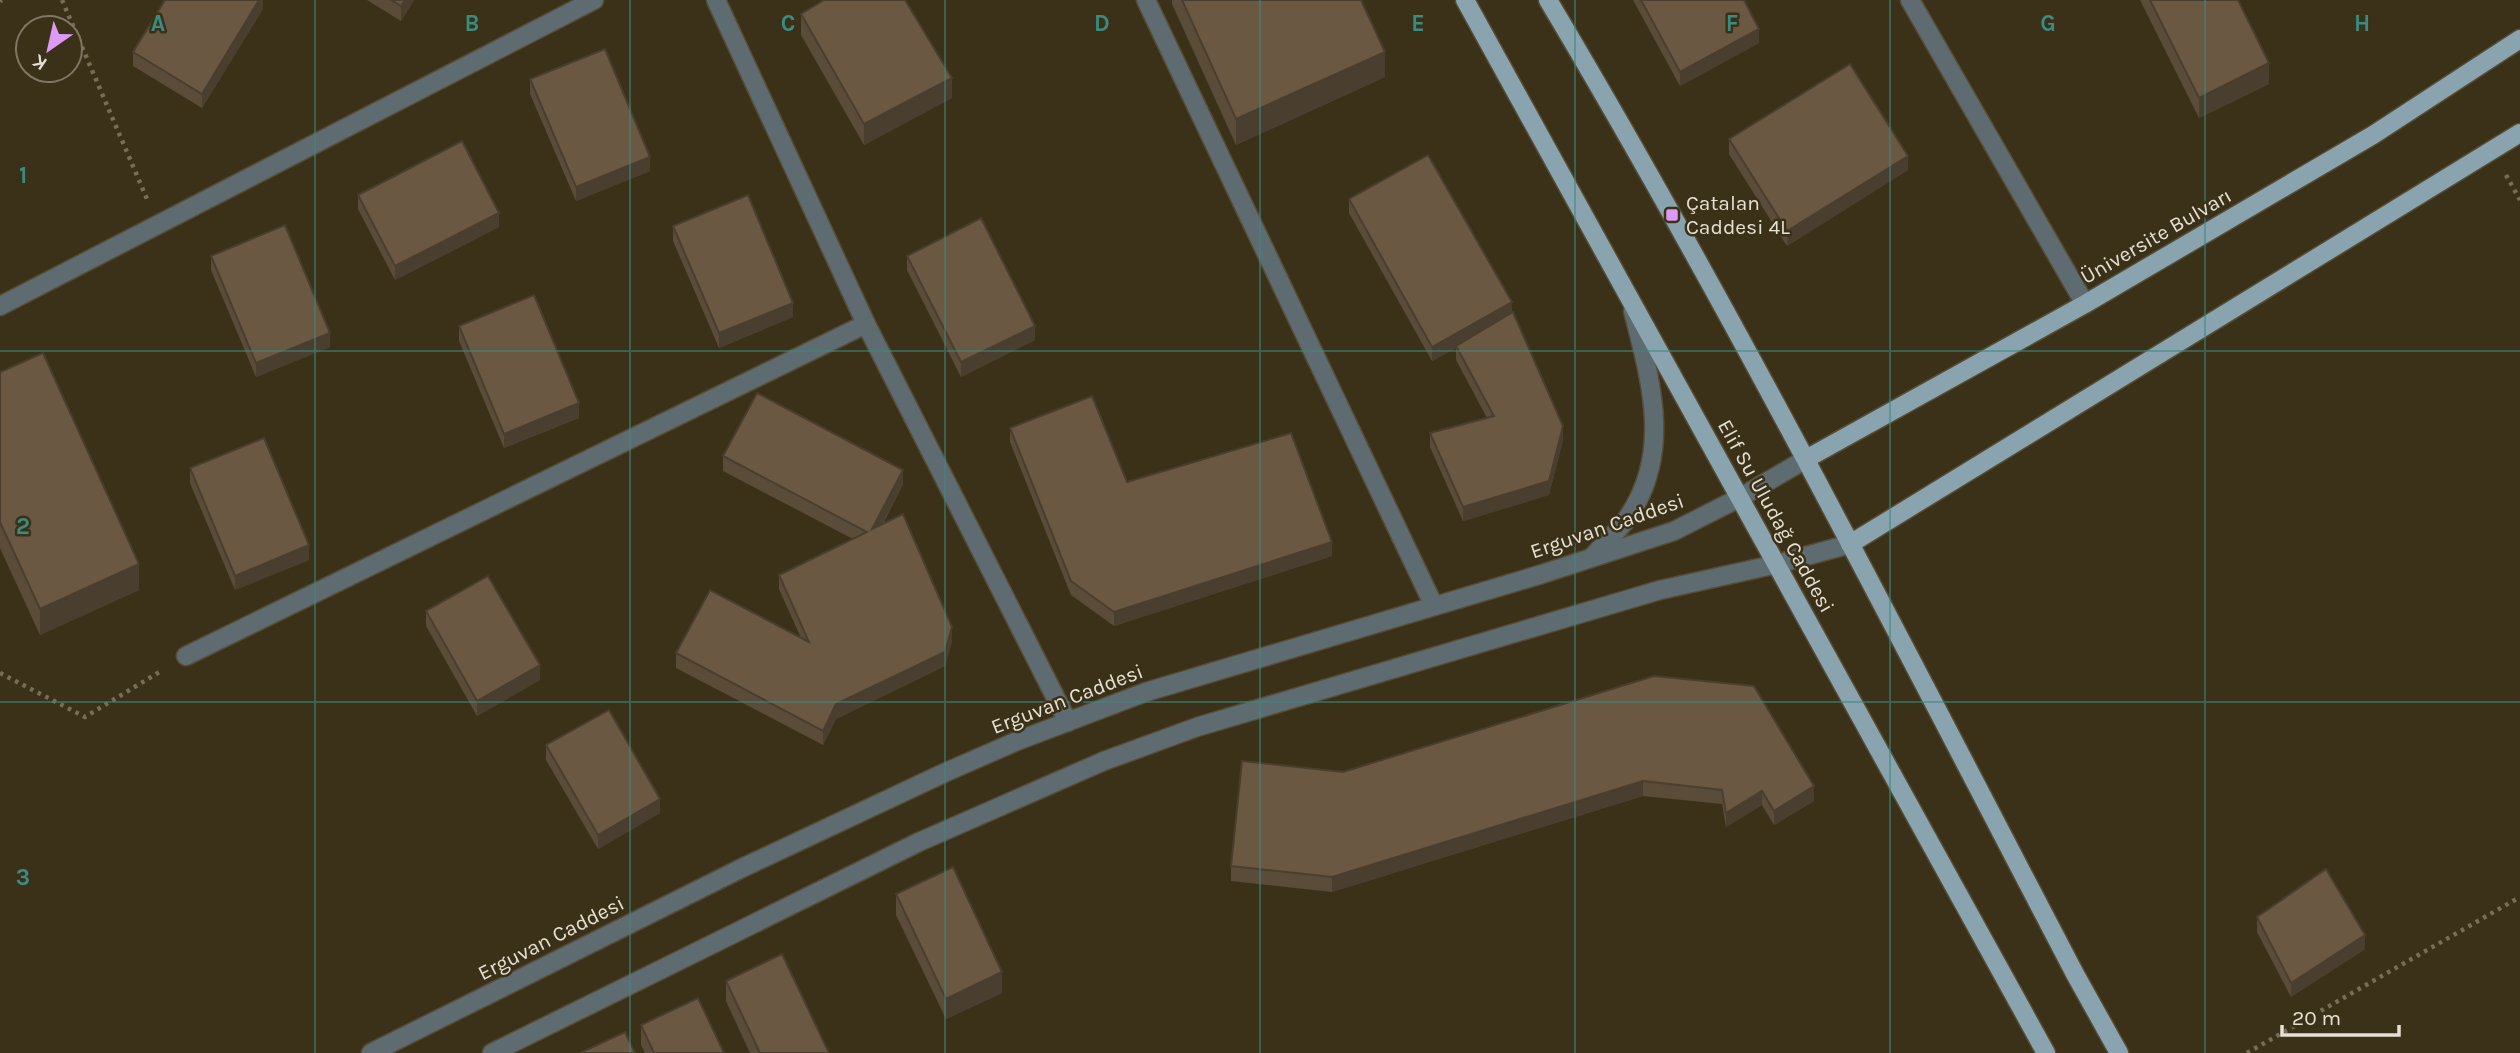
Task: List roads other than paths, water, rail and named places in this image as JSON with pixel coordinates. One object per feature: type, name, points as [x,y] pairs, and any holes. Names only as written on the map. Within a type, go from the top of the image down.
[{"type":"main road","name":"Elif Su Uludağ Caddesi","points":[[1465,0],[2046,1053]]},
{"type":"main road","points":[[1548,0],[1629,137],[1806,458],[2119,1053]]},
{"type":"main road","name":"Üniversite Bulvarı","points":[[1806,458],[2085,304],[2373,135],[2520,39]]},
{"type":"main road","points":[[1850,544],[2520,133]]},
{"type":"street","points":[[0,306],[594,0]]},
{"type":"street","points":[[716,0],[866,324],[1068,722]]},
{"type":"street","points":[[1146,0],[1434,606]]},
{"type":"street","points":[[1910,0],[2085,304]]},
{"type":"street","points":[[1592,557],[1626,520],[1641,491],[1652,457],[1656,418],[1631,304]]},
{"type":"street","points":[[186,656],[866,324]]},
{"type":"street","name":"Erguvan Caddesi","points":[[371,1053],[742,868],[944,773],[1146,692],[1674,531],[1741,497],[1806,458]]},
{"type":"street","points":[[492,1053],[919,842],[1104,761],[1197,727],[1647,594],[1850,544]]},
{"type":"place","name":"Çatalan Caddesi 4L","points":[[1672,215]]}]
